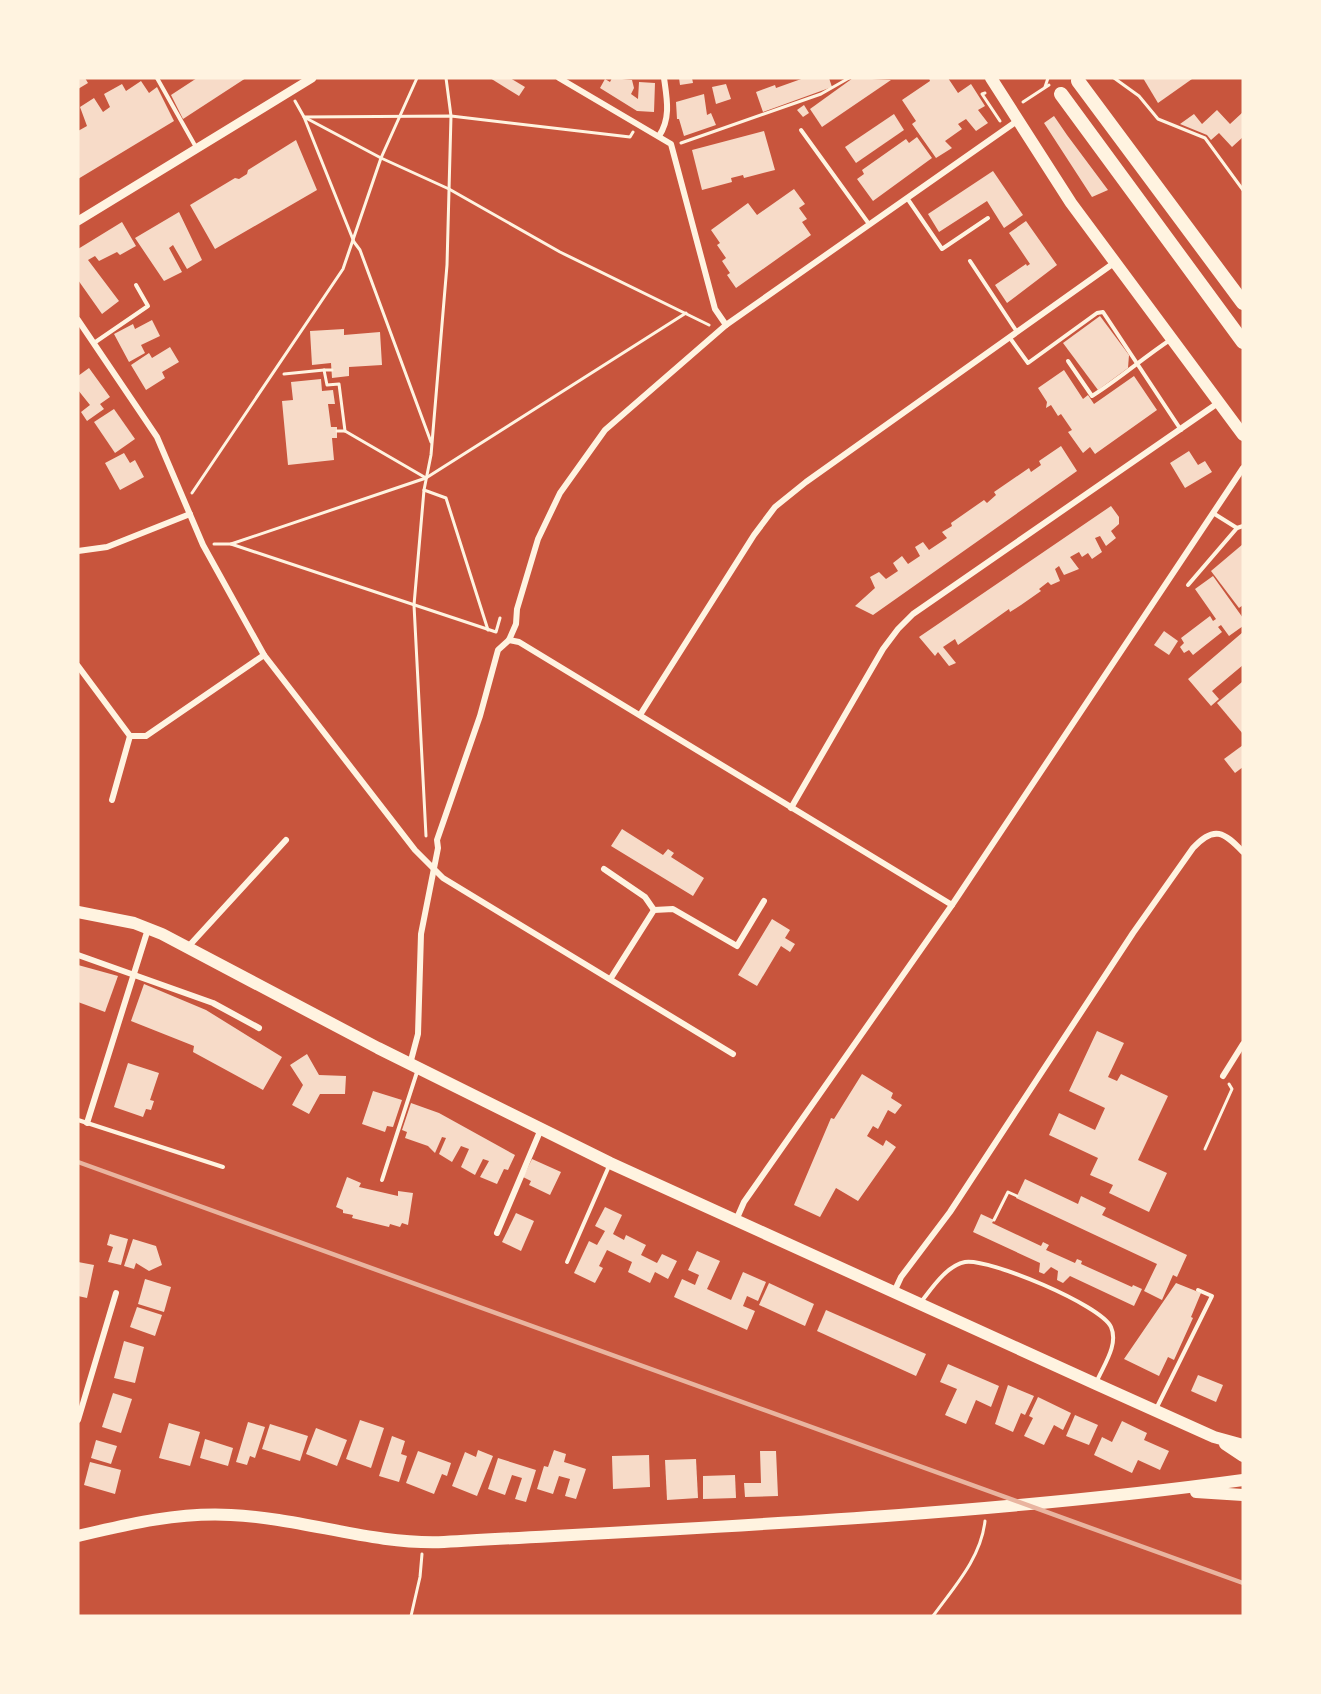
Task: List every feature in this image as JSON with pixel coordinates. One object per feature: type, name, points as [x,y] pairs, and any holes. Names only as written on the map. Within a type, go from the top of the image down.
[{"type":"highway","points":[[1078,81],[1243,303]]},
{"type":"highway","points":[[1057,88],[1243,342]]},
{"type":"main road","points":[[991,78],[1017,121],[1114,264],[1243,435]]},
{"type":"main road","points":[[78,912],[148,928],[414,1066],[610,1162],[1155,1409],[1214,1437],[1243,1456]]},
{"type":"main road","points":[[1214,1437],[1243,1445]]},
{"type":"main road","points":[[78,1536],[157,1519],[231,1514],[386,1541],[424,1543],[976,1510],[1165,1491],[1243,1480]]},
{"type":"main road","points":[[1165,1491],[1243,1495]]},
{"type":"street","points":[[78,221],[291,93],[312,78]]},
{"type":"street","points":[[559,78],[671,144],[714,309],[724,328]]},
{"type":"street","points":[[659,136],[665,127],[668,107],[664,78]]},
{"type":"street","points":[[414,1066],[418,1034],[421,934],[432,868],[438,848],[437,840],[480,716],[498,650],[509,640],[518,616],[517,609],[538,539],[560,493],[577,465],[605,430],[724,328],[906,197],[1017,121]]},
{"type":"street","points":[[640,715],[754,535],[775,507],[806,482],[1114,264]]},
{"type":"street","points":[[78,320],[157,437],[203,545],[264,655],[415,850],[443,878],[733,1054]]},
{"type":"street","points":[[792,808],[883,649],[913,614],[1218,403]]},
{"type":"street","points":[[737,1218],[744,1202],[952,905],[1243,468]]},
{"type":"street","points":[[78,551],[107,547],[190,514]]},
{"type":"street","points":[[509,640],[519,642],[952,905]]},
{"type":"street","points":[[130,736],[146,736],[264,655]]},
{"type":"street","points":[[78,666],[130,736]]},
{"type":"street","points":[[112,800],[130,736]]},
{"type":"street","points":[[895,1290],[901,1277],[950,1212],[1133,933],[1193,849],[1203,838],[1218,833],[1226,836],[1243,852]]},
{"type":"street","points":[[188,948],[286,840]]},
{"type":"street","points":[[604,869],[645,897],[654,909]]},
{"type":"street","points":[[654,909],[673,909],[737,946],[764,901]]},
{"type":"street","points":[[611,978],[654,909]]},
{"type":"street","points":[[87,1123],[148,928]]},
{"type":"street","points":[[78,955],[213,1003],[259,1028]]},
{"type":"street","points":[[1222,1076],[1243,1044]]},
{"type":"street","points":[[496,1233],[541,1128]]},
{"type":"street","points":[[78,1420],[116,1293]]},
{"type":"lane","points":[[157,78],[198,149]]},
{"type":"lane","points":[[801,130],[869,224]]},
{"type":"lane","points":[[906,197],[942,249],[988,218]]},
{"type":"lane","points":[[970,261],[1017,333]]},
{"type":"lane","points":[[94,343],[148,306],[136,285]]},
{"type":"lane","points":[[1010,338],[1028,363],[1097,313],[1103,312],[1181,430]]},
{"type":"lane","points":[[1068,361],[1092,396],[1119,378],[1137,361],[1171,340]]},
{"type":"lane","points":[[1213,512],[1237,528]]},
{"type":"lane","points":[[1188,585],[1237,528],[1243,526]]},
{"type":"lane","points":[[381,1180],[414,1066]]},
{"type":"lane","points":[[78,1120],[223,1167]]},
{"type":"lane","points":[[567,1262],[610,1162]]},
{"type":"lane","points":[[920,1302],[950,1269],[966,1262],[999,1267],[1040,1283],[1102,1316],[1111,1326],[1114,1344],[1096,1384]]},
{"type":"lane","points":[[1155,1409],[1212,1296],[1198,1290]]},
{"type":"path","points":[[186,501],[343,269],[381,158],[417,78]]},
{"type":"path","points":[[429,843],[424,827],[414,605],[424,490],[432,445],[447,265],[451,116],[446,78]]},
{"type":"path","points":[[671,144],[684,143],[821,94],[849,78]]},
{"type":"path","points":[[1045,88],[1048,78]]},
{"type":"path","points":[[1114,78],[1140,96],[1158,119],[1205,138],[1243,190]]},
{"type":"path","points":[[1023,103],[1045,88],[1057,88]]},
{"type":"path","points":[[291,93],[304,117],[354,242],[360,250],[432,445]]},
{"type":"path","points":[[982,94],[1000,121]]},
{"type":"path","points":[[304,117],[451,116],[630,136],[640,124]]},
{"type":"path","points":[[304,117],[381,158],[449,189],[560,252],[686,313],[724,328]]},
{"type":"path","points":[[203,545],[231,543],[426,478],[686,313]]},
{"type":"path","points":[[324,370],[327,385],[339,384],[345,431]]},
{"type":"path","points":[[284,374],[332,370]]},
{"type":"path","points":[[337,431],[345,431],[426,478]]},
{"type":"path","points":[[424,490],[446,498],[488,630]]},
{"type":"path","points":[[231,543],[488,630],[496,632],[500,618]]},
{"type":"path","points":[[1205,1149],[1232,1089]]},
{"type":"path","points":[[994,1220],[1008,1192],[1017,1196]]},
{"type":"path","points":[[933,1616],[962,1580],[985,1526]]},
{"type":"path","points":[[411,1616],[420,1577],[424,1543]]},
{"type":"building","points":[[78,78],[85,78],[88,83],[78,89]]},
{"type":"building","points":[[197,78],[246,78],[183,119],[171,95]]},
{"type":"building","points":[[490,78],[510,78],[525,87],[519,96]]},
{"type":"building","points":[[612,78],[632,80],[634,88],[631,94],[638,99],[639,82],[655,83],[654,112],[637,111],[600,88],[605,79],[610,82]]},
{"type":"building","points":[[679,78],[692,78],[693,83],[680,85]]},
{"type":"building","points":[[804,78],[829,78],[832,87],[763,112],[756,92]]},
{"type":"building","points":[[853,78],[891,80],[822,127],[810,109]]},
{"type":"building","points":[[929,78],[948,78],[958,93],[971,84],[985,106],[978,110],[988,123],[976,131],[966,119],[958,124],[962,129],[945,141],[952,148],[936,158],[912,124],[916,121],[902,100],[930,81]]},
{"type":"building","points":[[1143,78],[1191,78],[1192,79],[1158,103]]},
{"type":"building","points":[[141,81],[149,93],[157,87],[174,121],[78,179],[78,131],[87,126],[80,107],[94,98],[103,112],[110,107],[104,94],[122,84],[126,91]]},
{"type":"building","points":[[726,84],[731,99],[716,104],[712,87]]},
{"type":"building","points":[[704,94],[707,115],[711,113],[716,125],[684,136],[679,119],[677,119],[676,102]]},
{"type":"building","points":[[804,105],[809,113],[803,117],[797,110]]},
{"type":"building","points":[[1217,110],[1230,124],[1243,112],[1243,137],[1232,147],[1219,133],[1211,140],[1207,135],[1180,124],[1194,114],[1202,124]]},
{"type":"building","points":[[894,114],[904,130],[856,163],[845,147]]},
{"type":"building","points":[[1054,116],[1108,190],[1092,197],[1044,123]]},
{"type":"building","points":[[764,131],[775,170],[744,178],[743,175],[731,178],[732,182],[702,190],[692,150]]},
{"type":"building","points":[[917,137],[932,158],[873,201],[857,179],[864,174],[862,170],[906,139],[909,143]]},
{"type":"building","points":[[296,140],[317,190],[215,249],[190,205],[235,178],[239,179],[247,174],[248,170]]},
{"type":"building","points":[[993,171],[1023,215],[1004,228],[987,201],[939,232],[928,214]]},
{"type":"building","points":[[794,189],[805,204],[799,208],[807,219],[802,222],[811,235],[736,288],[727,275],[730,273],[722,261],[726,258],[717,245],[720,243],[711,230],[748,203],[757,215]]},
{"type":"building","points":[[179,212],[202,260],[187,269],[173,245],[169,248],[182,272],[164,281],[135,238]]},
{"type":"building","points":[[1026,221],[1057,265],[1007,303],[995,285],[1026,264],[1027,266],[1030,264],[1009,233]]},
{"type":"building","points":[[122,222],[136,246],[120,255],[117,252],[99,261],[95,256],[88,260],[119,301],[102,314],[78,280],[78,249]]},
{"type":"building","points":[[1100,316],[1129,355],[1128,368],[1098,390],[1063,343]]},
{"type":"building","points":[[152,320],[160,336],[141,345],[145,353],[129,362],[114,334],[133,324],[135,329]]},
{"type":"building","points":[[344,329],[344,335],[380,332],[382,365],[349,367],[349,376],[332,378],[331,363],[312,365],[310,331]]},
{"type":"building","points":[[170,347],[179,362],[162,372],[165,378],[146,390],[131,365],[149,353],[152,358]]},
{"type":"building","points":[[89,368],[110,397],[100,404],[104,409],[87,421],[81,412],[90,405],[78,390],[78,376]]},
{"type":"building","points":[[1064,370],[1083,399],[1088,395],[1094,404],[1134,376],[1157,410],[1095,454],[1090,447],[1083,453],[1068,432],[1072,430],[1061,414],[1058,416],[1051,405],[1046,408],[1047,402],[1038,388]]},
{"type":"building","points":[[321,379],[322,391],[333,390],[335,404],[328,404],[331,427],[337,427],[337,438],[332,438],[334,460],[288,465],[282,401],[293,400],[291,382]]},
{"type":"building","points":[[114,409],[135,439],[115,453],[94,422]]},
{"type":"building","points":[[1061,446],[1077,471],[873,615],[855,606],[875,588],[870,577],[879,572],[886,579],[898,571],[893,563],[902,556],[908,564],[920,556],[915,547],[923,542],[929,550],[947,538],[942,532],[952,526],[951,523],[984,500],[987,503],[996,495],[994,492],[1029,468],[1031,472],[1041,465],[1039,461]]},
{"type":"building","points":[[1189,451],[1198,465],[1205,461],[1212,472],[1185,488],[1170,463]]},
{"type":"building","points":[[124,453],[130,463],[135,460],[144,477],[120,490],[105,463]]},
{"type":"building","points":[[1111,506],[1119,517],[1119,524],[1111,531],[1116,538],[1106,546],[1100,536],[1095,538],[1102,552],[1092,559],[1088,553],[1082,557],[1079,552],[1070,557],[1079,569],[1064,575],[1059,566],[1055,569],[1060,581],[1051,585],[1048,582],[1039,589],[1041,591],[1010,612],[1009,609],[958,645],[955,639],[943,647],[956,663],[949,666],[938,652],[935,656],[919,637]]},
{"type":"building","points":[[1243,544],[1243,605],[1239,608],[1211,571]]},
{"type":"building","points":[[1213,576],[1243,618],[1243,626],[1229,636],[1221,625],[1218,627],[1222,632],[1193,655],[1189,650],[1184,653],[1180,647],[1184,643],[1181,638],[1210,616],[1213,621],[1216,619],[1195,589]]},
{"type":"building","points":[[1164,631],[1178,641],[1169,655],[1154,645]]},
{"type":"building","points":[[1243,632],[1243,665],[1212,691],[1219,699],[1211,706],[1188,679]]},
{"type":"building","points":[[1242,682],[1243,684],[1243,734],[1217,703]]},
{"type":"building","points":[[1243,745],[1243,767],[1235,773],[1224,759]]},
{"type":"building","points":[[622,829],[663,855],[668,849],[674,853],[671,857],[704,878],[693,896],[611,846]]},
{"type":"building","points":[[772,919],[790,930],[785,938],[795,944],[790,952],[781,946],[757,986],[738,975]]},
{"type":"building","points":[[78,965],[118,976],[105,1012],[78,1002]]},
{"type":"building","points":[[144,984],[206,1010],[282,1057],[263,1090],[193,1052],[194,1046],[131,1021]]},
{"type":"building","points":[[1097,1031],[1124,1043],[1108,1077],[1117,1081],[1121,1074],[1168,1096],[1138,1160],[1167,1173],[1149,1212],[1109,1193],[1113,1185],[1090,1175],[1098,1158],[1049,1135],[1059,1113],[1095,1130],[1105,1108],[1069,1091]]},
{"type":"building","points":[[307,1054],[319,1075],[346,1076],[345,1094],[320,1094],[309,1114],[292,1105],[303,1085],[290,1065]]},
{"type":"building","points":[[128,1063],[159,1073],[150,1100],[154,1101],[151,1110],[146,1109],[143,1117],[114,1107]]},
{"type":"building","points":[[862,1074],[893,1093],[891,1098],[902,1105],[895,1114],[888,1110],[878,1129],[873,1126],[867,1136],[883,1146],[886,1140],[896,1147],[858,1201],[836,1188],[820,1217],[794,1205],[831,1118],[834,1119]]},
{"type":"building","points":[[373,1091],[402,1100],[393,1127],[387,1126],[385,1132],[362,1124]]},
{"type":"building","points":[[411,1103],[439,1113],[515,1155],[508,1170],[504,1169],[497,1184],[480,1177],[489,1161],[483,1159],[475,1175],[461,1167],[469,1149],[461,1146],[452,1162],[439,1154],[446,1138],[442,1137],[435,1153],[428,1146],[405,1138],[407,1132],[402,1130]]},
{"type":"building","points":[[532,1159],[561,1172],[550,1195],[529,1185],[531,1181],[523,1177]]},
{"type":"building","points":[[347,1177],[361,1183],[359,1187],[398,1196],[398,1191],[413,1193],[408,1225],[402,1223],[400,1227],[390,1224],[389,1227],[352,1218],[353,1215],[343,1213],[343,1210],[336,1207]]},
{"type":"building","points":[[1025,1179],[1078,1204],[1081,1196],[1106,1208],[1102,1215],[1187,1255],[1177,1277],[1173,1275],[1162,1300],[1144,1291],[1157,1264],[1016,1198]]},
{"type":"building","points":[[605,1207],[622,1215],[613,1234],[624,1240],[626,1235],[646,1245],[641,1255],[657,1263],[662,1254],[677,1261],[668,1279],[655,1272],[650,1283],[628,1272],[632,1262],[607,1250],[599,1266],[603,1268],[595,1283],[574,1273],[589,1241],[597,1245],[605,1231],[595,1226]]},
{"type":"building","points":[[516,1213],[534,1221],[521,1251],[502,1242]]},
{"type":"building","points":[[981,1214],[994,1220],[992,1223],[1041,1246],[1043,1242],[1049,1245],[1046,1250],[1075,1263],[1077,1259],[1082,1261],[1081,1264],[1132,1287],[1133,1285],[1142,1289],[1134,1306],[1070,1276],[1063,1283],[1057,1280],[1058,1271],[1051,1267],[1044,1274],[1039,1272],[1040,1263],[973,1232]]},
{"type":"building","points":[[110,1234],[128,1239],[121,1265],[108,1262],[113,1247],[107,1245]]},
{"type":"building","points":[[133,1239],[156,1246],[162,1265],[149,1271],[136,1263],[134,1269],[124,1266]]},
{"type":"building","points":[[697,1251],[720,1261],[707,1289],[731,1300],[743,1272],[766,1282],[758,1301],[747,1296],[743,1306],[755,1311],[747,1330],[674,1297],[682,1279],[695,1285],[699,1275],[688,1270]]},
{"type":"building","points":[[78,1262],[94,1265],[87,1298],[78,1296]]},
{"type":"building","points":[[145,1279],[171,1287],[164,1312],[138,1304]]},
{"type":"building","points":[[769,1283],[814,1304],[805,1326],[759,1305]]},
{"type":"building","points":[[1176,1283],[1201,1293],[1191,1317],[1193,1318],[1174,1360],[1168,1357],[1159,1376],[1124,1359]]},
{"type":"building","points":[[137,1307],[162,1315],[155,1336],[130,1327]]},
{"type":"building","points":[[826,1310],[926,1354],[916,1376],[817,1331]]},
{"type":"building","points":[[124,1341],[144,1347],[135,1383],[114,1378]]},
{"type":"building","points":[[948,1364],[999,1386],[991,1407],[976,1400],[966,1424],[945,1415],[957,1389],[940,1382]]},
{"type":"building","points":[[1198,1375],[1223,1385],[1216,1402],[1191,1391]]},
{"type":"building","points":[[1008,1385],[1034,1396],[1025,1415],[1021,1413],[1013,1432],[995,1424]]},
{"type":"building","points":[[113,1393],[132,1399],[121,1433],[102,1427]]},
{"type":"building","points":[[1038,1397],[1071,1413],[1063,1430],[1054,1425],[1044,1445],[1024,1436],[1033,1418],[1029,1416]]},
{"type":"building","points":[[1075,1415],[1098,1425],[1089,1445],[1066,1436]]},
{"type":"building","points":[[360,1420],[384,1428],[371,1468],[346,1459]]},
{"type":"building","points":[[1122,1421],[1147,1433],[1144,1440],[1169,1451],[1160,1470],[1138,1460],[1132,1473],[1094,1455],[1102,1437],[1112,1442]]},
{"type":"building","points":[[248,1422],[265,1427],[255,1458],[250,1456],[247,1465],[236,1462]]},
{"type":"building","points":[[169,1423],[200,1432],[190,1466],[159,1458]]},
{"type":"building","points":[[270,1424],[308,1436],[300,1461],[262,1449]]},
{"type":"building","points":[[316,1428],[347,1440],[337,1466],[306,1454]]},
{"type":"building","points":[[392,1436],[405,1441],[401,1454],[407,1456],[399,1482],[379,1476]]},
{"type":"building","points":[[205,1439],[233,1448],[228,1466],[200,1458]]},
{"type":"building","points":[[96,1440],[117,1446],[111,1464],[91,1458]]},
{"type":"building","points":[[478,1450],[493,1456],[477,1496],[452,1486],[465,1452],[476,1457]]},
{"type":"building","points":[[554,1450],[566,1454],[564,1462],[586,1469],[576,1499],[565,1496],[570,1479],[559,1476],[553,1494],[537,1489],[544,1466],[548,1467]]},
{"type":"building","points":[[418,1451],[451,1463],[447,1476],[442,1474],[434,1494],[406,1483]]},
{"type":"building","points":[[760,1451],[776,1451],[778,1496],[745,1497],[744,1483],[761,1483]]},
{"type":"building","points":[[649,1455],[650,1487],[613,1489],[612,1456]]},
{"type":"building","points":[[498,1458],[536,1470],[526,1502],[515,1499],[522,1478],[512,1475],[505,1495],[488,1489]]},
{"type":"building","points":[[696,1459],[698,1498],[667,1500],[665,1460]]},
{"type":"building","points":[[90,1462],[121,1470],[115,1494],[84,1485]]},
{"type":"building","points":[[735,1475],[736,1498],[703,1499],[703,1476]]},
{"type":"railway","points":[[78,1162],[1243,1583]]}]
